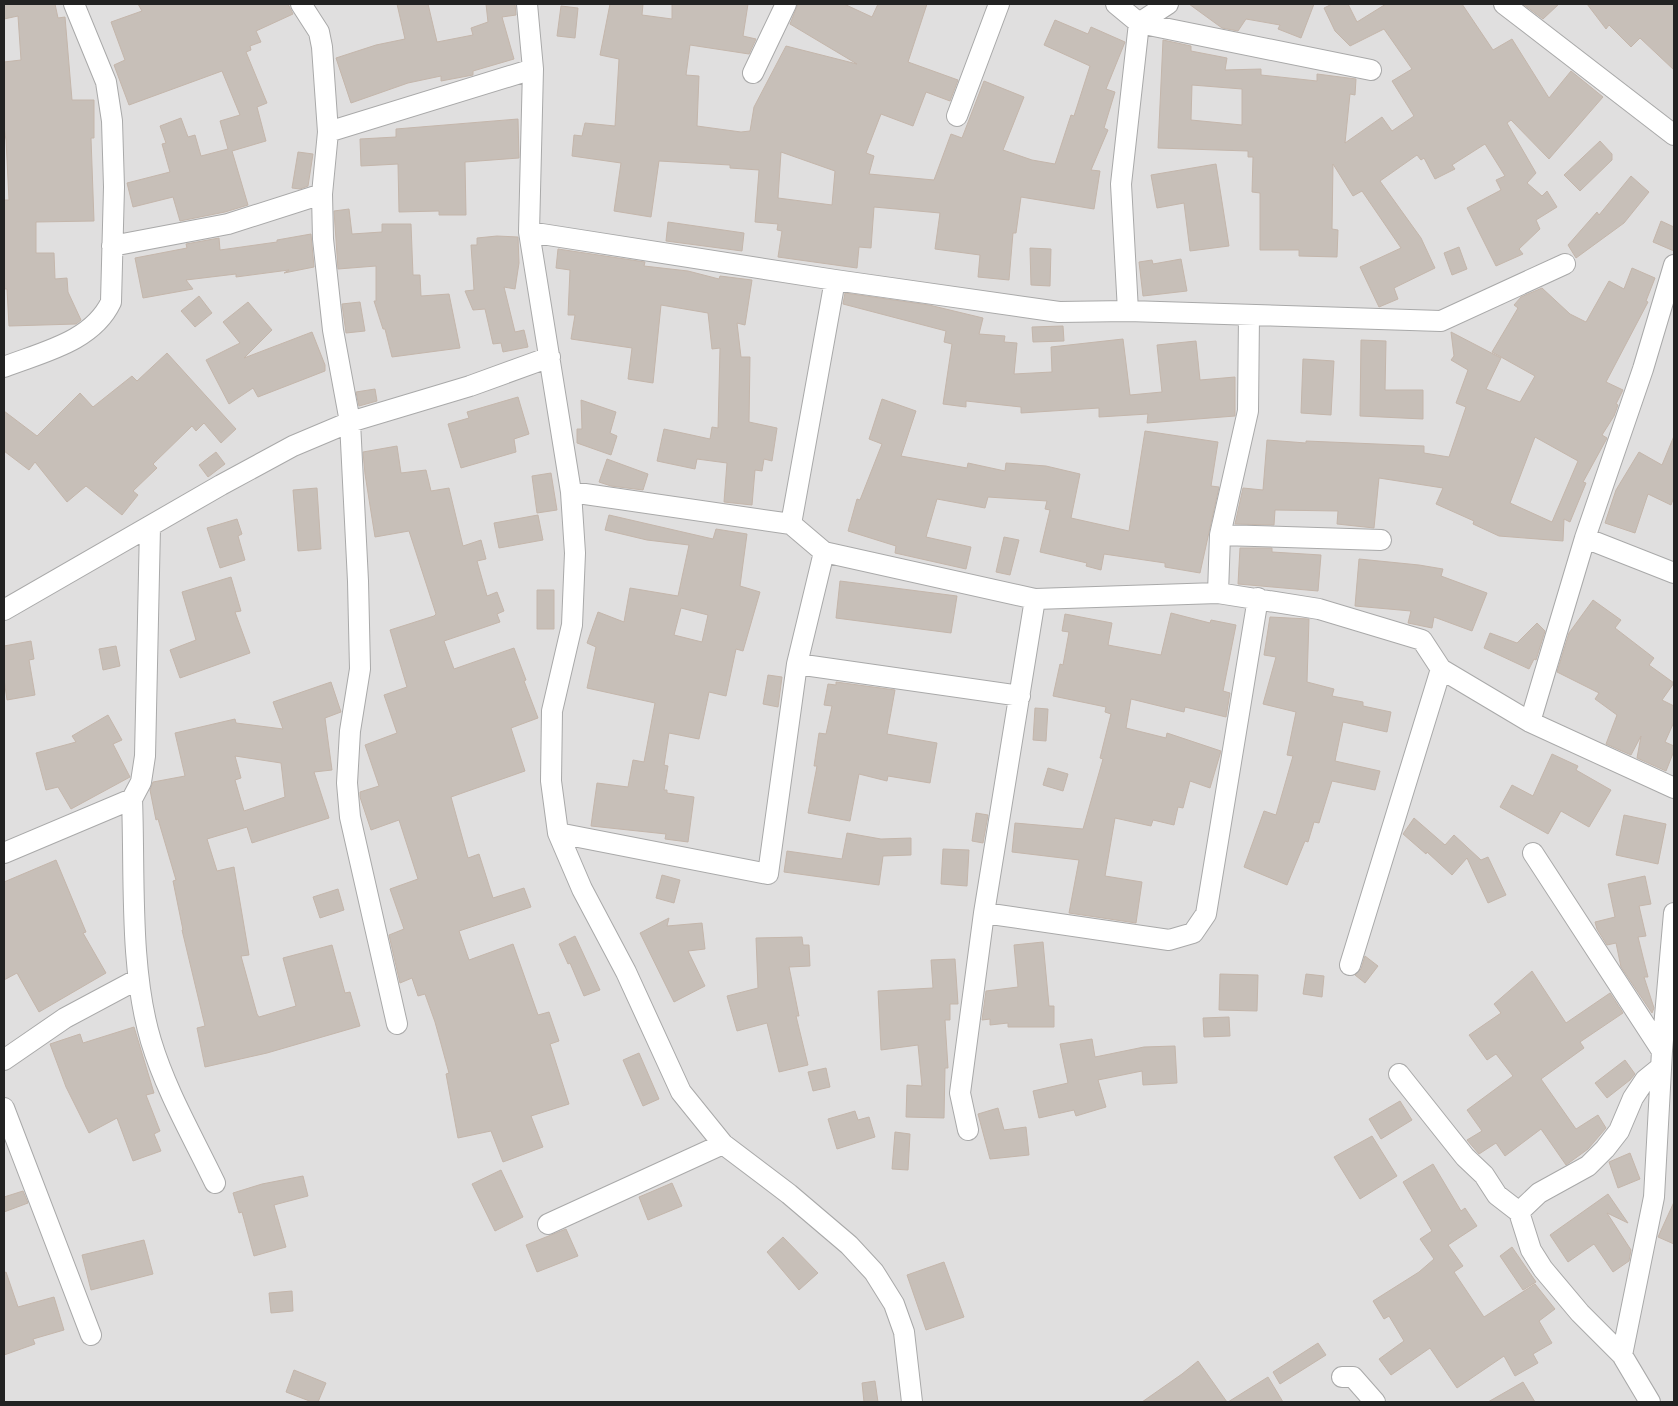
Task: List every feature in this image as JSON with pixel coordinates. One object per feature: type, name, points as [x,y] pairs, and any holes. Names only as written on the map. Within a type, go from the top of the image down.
[{"type":"street","points":[[4,366],[72,340],[92,328],[106,314],[113,292],[112,130],[106,82],[74,4]]},
{"type":"street","points":[[301,4],[319,32],[322,47],[328,132],[322,194],[323,239],[330,304],[350,422],[358,581],[360,669],[350,731],[347,783],[350,817],[397,1024]]},
{"type":"street","points":[[527,4],[533,69],[529,232],[571,492],[575,553],[572,625],[552,711],[551,781],[558,832],[582,890],[626,972],[681,1092],[724,1144],[789,1194],[848,1245],[874,1272],[894,1304],[904,1332],[912,1402]]},
{"type":"street","points":[[753,73],[786,4]]},
{"type":"street","points":[[957,116],[999,4]]},
{"type":"street","points":[[1116,4],[1139,23],[1371,70]]},
{"type":"street","points":[[1139,23],[1168,4]]},
{"type":"street","points":[[1504,4],[1674,135]]},
{"type":"street","points":[[1128,311],[1121,184],[1139,23]]},
{"type":"street","points":[[328,132],[533,69]]},
{"type":"street","points":[[112,246],[228,224],[322,194]]},
{"type":"street","points":[[529,232],[834,280],[1059,312],[1128,311],[1441,321],[1564,264]]},
{"type":"street","points":[[1530,722],[1585,538],[1643,369],[1674,264]]},
{"type":"street","points":[[791,524],[834,280]]},
{"type":"street","points":[[1218,593],[1220,535],[1248,411],[1249,315]]},
{"type":"street","points":[[4,610],[293,446],[350,422],[470,386],[550,357]]},
{"type":"street","points":[[571,492],[791,524],[824,552],[1035,599],[1218,593],[1319,609],[1422,640],[1441,669],[1530,722],[1674,788]]},
{"type":"street","points":[[150,527],[145,756],[141,782],[132,799],[138,978],[151,1041],[178,1107],[216,1183]]},
{"type":"street","points":[[1220,535],[1381,540]]},
{"type":"street","points":[[1585,538],[1674,573]]},
{"type":"street","points":[[558,832],[768,874],[797,664],[824,552]]},
{"type":"street","points":[[984,913],[1169,940],[1193,933],[1206,914],[1258,598]]},
{"type":"street","points":[[968,1130],[960,1093],[984,913],[1035,599]]},
{"type":"street","points":[[797,664],[1020,696]]},
{"type":"street","points":[[1350,966],[1441,669]]},
{"type":"street","points":[[4,853],[132,799]]},
{"type":"street","points":[[1533,853],[1662,1059]]},
{"type":"street","points":[[1622,1355],[1654,1198],[1662,1059],[1674,913]]},
{"type":"street","points":[[4,1060],[65,1018],[138,978]]},
{"type":"street","points":[[1519,1212],[1539,1193],[1588,1166],[1605,1149],[1619,1131],[1633,1098],[1644,1080],[1662,1059]]},
{"type":"street","points":[[1399,1074],[1464,1157],[1484,1175],[1497,1195],[1519,1212],[1531,1250],[1544,1269],[1580,1312],[1622,1355],[1650,1402]]},
{"type":"street","points":[[4,1108],[91,1335]]},
{"type":"street","points":[[548,1224],[724,1144]]},
{"type":"street","points":[[1342,1377],[1353,1378],[1375,1402]]},
{"type":"shaded area","points":[[4,4],[1674,4],[1674,1402],[4,1402]]},
{"type":"building","points":[[4,4],[55,4],[58,18],[65,17],[72,100],[94,100],[94,138],[91,138],[94,221],[36,222],[36,253],[54,253],[55,279],[67,278],[68,292],[81,320],[76,324],[9,326],[7,289],[4,289],[4,200],[9,200],[4,128],[4,62],[21,60],[18,16],[4,19]]},
{"type":"building","points":[[138,4],[288,4],[293,14],[256,31],[261,42],[250,46],[251,50],[246,52],[267,103],[257,107],[266,141],[232,151],[248,205],[225,212],[180,221],[173,197],[133,207],[127,183],[170,172],[162,144],[166,143],[160,126],[181,118],[188,137],[195,135],[201,156],[228,149],[220,121],[240,115],[222,71],[129,105],[114,65],[125,60],[111,22],[142,11]]},
{"type":"building","points":[[397,4],[428,4],[437,42],[473,35],[471,28],[488,22],[486,4],[515,4],[516,15],[502,17],[514,59],[473,71],[473,75],[441,81],[441,76],[408,83],[351,103],[336,58],[376,45],[405,39]]},
{"type":"building","points":[[610,4],[643,4],[642,15],[672,19],[672,4],[748,4],[743,36],[756,39],[749,54],[690,45],[686,75],[699,76],[697,126],[741,132],[750,131],[754,107],[786,46],[857,64],[790,24],[798,4],[844,4],[872,17],[878,4],[927,4],[908,62],[958,80],[950,101],[926,92],[913,126],[881,114],[866,153],[874,156],[869,174],[934,180],[951,134],[962,138],[984,81],[1024,97],[1003,150],[1032,160],[1055,164],[1071,115],[1074,116],[1090,66],[1044,45],[1055,20],[1088,34],[1091,27],[1125,42],[1106,89],[1115,92],[1104,128],[1108,130],[1091,170],[1100,171],[1094,209],[1021,197],[1016,233],[1013,233],[1009,280],[978,277],[980,255],[935,249],[940,213],[874,207],[871,248],[859,247],[857,268],[778,257],[782,231],[777,230],[778,224],[755,222],[759,170],[730,168],[730,165],[659,161],[651,217],[614,211],[621,163],[572,156],[574,135],[582,136],[585,123],[615,126],[619,59],[600,55]],"holes":[[[781,152],[835,171],[832,205],[778,198]]]},
{"type":"building","points":[[1189,4],[1314,4],[1301,38],[1278,29],[1280,25],[1246,19],[1238,31],[1222,28]]},
{"type":"building","points":[[1332,4],[1348,4],[1357,22],[1386,4],[1462,4],[1493,50],[1512,39],[1549,98],[1571,71],[1603,97],[1549,159],[1511,120],[1507,123],[1536,173],[1527,183],[1542,196],[1547,191],[1557,207],[1536,220],[1540,229],[1519,249],[1523,254],[1496,266],[1467,208],[1501,190],[1496,180],[1505,176],[1485,144],[1452,165],[1455,169],[1435,179],[1424,158],[1421,160],[1417,155],[1380,181],[1421,238],[1435,268],[1394,288],[1398,299],[1379,307],[1360,267],[1401,248],[1362,191],[1353,196],[1333,164],[1332,229],[1338,230],[1337,257],[1299,256],[1299,250],[1260,250],[1260,193],[1252,192],[1253,157],[1248,157],[1248,151],[1158,148],[1163,40],[1191,46],[1191,51],[1227,58],[1225,70],[1261,69],[1261,75],[1317,81],[1317,74],[1356,79],[1355,95],[1350,94],[1345,143],[1382,117],[1392,131],[1414,116],[1392,81],[1412,69],[1384,29],[1350,46],[1335,31],[1324,8]],"holes":[[[1192,85],[1242,89],[1242,125],[1191,120]]]},
{"type":"building","points":[[1523,4],[1559,4],[1543,19]]},
{"type":"building","points":[[1587,4],[1674,4],[1674,70],[1640,38],[1631,47],[1609,25],[1606,29]]},
{"type":"building","points":[[561,6],[578,8],[575,38],[557,36]]},
{"type":"building","points":[[518,119],[519,158],[465,162],[466,215],[439,215],[439,211],[399,212],[398,164],[361,166],[360,139],[396,137],[396,129]]},
{"type":"building","points":[[1600,141],[1612,154],[1612,160],[1580,191],[1564,175]]},
{"type":"building","points":[[298,152],[313,154],[308,186],[300,189],[292,188]]},
{"type":"building","points":[[1216,164],[1229,246],[1190,251],[1184,203],[1157,208],[1151,175]]},
{"type":"building","points":[[1631,176],[1649,192],[1624,223],[1576,258],[1568,245],[1597,212],[1599,215]]},
{"type":"building","points":[[349,209],[352,234],[382,232],[382,224],[411,224],[413,275],[420,275],[421,296],[449,294],[460,348],[392,357],[385,329],[383,329],[374,301],[376,301],[376,266],[338,269],[334,211]]},
{"type":"building","points":[[1661,221],[1674,227],[1674,251],[1653,242]]},
{"type":"building","points":[[668,222],[744,233],[742,251],[666,241]]},
{"type":"building","points":[[311,234],[314,267],[284,273],[289,270],[236,277],[236,274],[186,280],[193,289],[143,298],[135,258],[187,248],[186,244],[219,238],[220,250],[277,242],[277,240]]},
{"type":"building","points":[[497,236],[518,237],[519,263],[515,289],[504,287],[515,332],[524,330],[528,347],[503,352],[501,343],[493,344],[485,309],[473,310],[465,291],[474,290],[471,245],[477,245],[477,238]]},
{"type":"building","points":[[1459,247],[1467,269],[1452,275],[1444,253]]},
{"type":"building","points":[[1030,248],[1051,249],[1050,286],[1031,285]]},
{"type":"building","points":[[558,249],[645,262],[644,266],[688,271],[719,279],[720,276],[752,280],[745,325],[737,323],[741,357],[750,357],[749,422],[777,428],[772,461],[764,459],[762,471],[755,470],[752,505],[724,502],[727,463],[697,459],[695,469],[657,461],[664,429],[710,439],[712,427],[718,428],[720,348],[712,349],[708,313],[661,305],[653,383],[628,379],[632,348],[571,339],[575,315],[568,315],[570,270],[556,268]]},
{"type":"building","points":[[1181,259],[1187,291],[1143,296],[1139,262],[1152,260],[1153,264]]},
{"type":"building","points":[[1632,268],[1655,278],[1646,301],[1648,302],[1606,382],[1623,390],[1616,404],[1618,405],[1614,416],[1602,435],[1607,438],[1583,482],[1586,483],[1570,522],[1564,519],[1563,541],[1499,536],[1473,524],[1474,521],[1436,504],[1443,488],[1379,478],[1374,528],[1337,524],[1338,511],[1275,510],[1274,525],[1235,524],[1243,488],[1263,490],[1267,440],[1306,443],[1306,441],[1424,446],[1424,453],[1449,457],[1466,407],[1456,403],[1468,370],[1451,360],[1454,356],[1451,332],[1501,358],[1486,389],[1520,402],[1535,376],[1492,352],[1518,308],[1514,305],[1521,297],[1542,288],[1570,314],[1586,322],[1609,281],[1624,289]],"holes":[[[1535,437],[1578,461],[1552,522],[1510,503]]]},
{"type":"building","points":[[845,293],[929,305],[983,318],[979,334],[1005,336],[1004,342],[1017,343],[1014,374],[1052,372],[1051,347],[1123,339],[1130,395],[1162,392],[1157,345],[1196,341],[1200,380],[1235,377],[1235,416],[1147,423],[1148,414],[1099,417],[1099,408],[1021,413],[1021,407],[966,401],[966,407],[943,404],[952,344],[944,342],[946,331],[843,304]]},
{"type":"building","points":[[199,296],[212,313],[195,327],[181,311]]},
{"type":"building","points":[[248,302],[272,330],[244,358],[312,332],[325,365],[325,371],[258,397],[253,388],[229,404],[206,360],[240,343],[223,322]]},
{"type":"building","points":[[360,302],[365,331],[346,333],[342,304]]},
{"type":"building","points":[[1063,326],[1064,341],[1033,342],[1032,327]]},
{"type":"building","points":[[1361,340],[1386,341],[1385,390],[1423,390],[1423,419],[1360,416]]},
{"type":"building","points":[[167,353],[236,429],[221,443],[204,423],[196,431],[192,426],[153,464],[157,468],[133,491],[138,495],[122,515],[86,486],[67,502],[35,462],[29,470],[4,451],[4,411],[37,436],[80,393],[93,407],[132,376],[137,381]]},
{"type":"building","points":[[1303,359],[1334,361],[1331,415],[1301,413]]},
{"type":"building","points":[[375,389],[377,401],[359,406],[356,392]]},
{"type":"building","points":[[518,397],[529,434],[514,439],[516,452],[461,468],[448,424],[469,418],[467,412]]},
{"type":"building","points":[[882,399],[916,411],[901,456],[967,468],[968,463],[1005,471],[1006,463],[1046,466],[1080,474],[1071,518],[1129,531],[1145,431],[1218,442],[1211,486],[1219,487],[1200,573],[1165,567],[1165,563],[1104,554],[1101,570],[1086,566],[1087,563],[1040,552],[1050,510],[1045,509],[1047,501],[988,497],[985,508],[937,499],[926,537],[971,547],[966,569],[895,553],[896,546],[848,531],[857,499],[860,500],[882,444],[869,439]]},
{"type":"building","points":[[581,400],[616,412],[610,433],[617,436],[611,455],[577,443],[577,429],[582,429]]},
{"type":"building","points":[[1674,436],[1674,497],[1671,505],[1648,494],[1635,533],[1605,523],[1616,490],[1639,452],[1662,465]]},
{"type":"building","points":[[397,446],[401,473],[426,470],[431,491],[449,488],[463,546],[481,540],[486,559],[477,561],[487,596],[497,592],[504,611],[497,614],[500,622],[444,641],[454,669],[514,648],[538,718],[511,728],[525,771],[451,797],[468,858],[479,854],[493,898],[524,888],[531,907],[459,931],[469,960],[513,944],[538,1015],[549,1012],[559,1041],[550,1044],[569,1104],[531,1116],[543,1147],[503,1162],[491,1131],[458,1138],[446,1074],[449,1073],[435,1022],[425,994],[418,996],[412,978],[400,983],[389,935],[404,929],[390,889],[418,879],[399,820],[371,830],[360,797],[360,792],[379,786],[365,745],[397,733],[384,695],[407,687],[390,630],[436,614],[409,531],[375,537],[363,452]]},
{"type":"building","points":[[216,452],[225,464],[208,477],[199,465]]},
{"type":"building","points":[[607,459],[648,474],[643,490],[611,486],[599,482]]},
{"type":"building","points":[[551,473],[557,510],[537,513],[532,476]]},
{"type":"building","points":[[317,488],[321,549],[298,551],[293,490]]},
{"type":"building","points":[[538,515],[543,540],[499,548],[494,523]]},
{"type":"building","points":[[609,515],[713,539],[716,529],[747,534],[740,586],[760,592],[743,651],[736,649],[726,696],[709,692],[699,739],[669,733],[664,765],[668,766],[664,790],[667,790],[667,793],[694,797],[688,842],[665,839],[666,834],[591,826],[597,783],[628,787],[633,760],[644,762],[655,703],[587,688],[596,647],[587,643],[598,612],[624,622],[630,588],[678,596],[689,545],[647,540],[605,530]],"holes":[[[681,608],[708,615],[702,642],[674,635]]]},
{"type":"building","points":[[237,519],[242,534],[238,536],[245,560],[220,568],[207,528]]},
{"type":"building","points":[[1004,537],[1019,540],[1010,575],[996,572]]},
{"type":"building","points":[[1240,548],[1272,548],[1272,552],[1321,555],[1318,591],[1238,584]]},
{"type":"building","points":[[1359,559],[1443,569],[1441,576],[1487,593],[1472,631],[1434,617],[1432,628],[1408,623],[1411,611],[1355,606]]},
{"type":"building","points":[[231,577],[241,611],[235,612],[250,653],[180,678],[170,650],[196,640],[182,592]]},
{"type":"building","points":[[840,581],[957,596],[951,633],[836,618]]},
{"type":"building","points":[[537,590],[554,590],[554,629],[537,629]]},
{"type":"building","points":[[1593,600],[1621,620],[1615,628],[1654,658],[1649,665],[1674,683],[1662,700],[1674,706],[1674,722],[1665,742],[1674,746],[1674,751],[1666,771],[1637,758],[1641,736],[1631,755],[1606,744],[1617,715],[1595,699],[1599,693],[1557,672],[1569,633]]},
{"type":"building","points":[[1171,613],[1210,623],[1211,620],[1236,625],[1223,691],[1230,693],[1226,717],[1185,707],[1184,712],[1131,699],[1126,728],[1166,738],[1167,733],[1221,751],[1210,788],[1190,781],[1183,808],[1178,807],[1174,825],[1153,820],[1151,826],[1115,818],[1105,876],[1142,882],[1136,923],[1069,913],[1079,860],[1012,852],[1015,823],[1083,829],[1103,759],[1100,758],[1111,714],[1105,712],[1106,707],[1053,696],[1060,664],[1063,665],[1069,632],[1062,631],[1065,614],[1112,623],[1108,645],[1161,655]]},
{"type":"building","points":[[1270,617],[1309,619],[1307,682],[1334,689],[1332,696],[1363,702],[1363,706],[1391,712],[1387,732],[1343,722],[1335,761],[1380,771],[1375,790],[1332,781],[1319,823],[1314,822],[1308,842],[1305,841],[1287,885],[1244,867],[1264,811],[1276,815],[1293,756],[1287,755],[1296,712],[1263,704],[1276,657],[1264,655]]},
{"type":"building","points":[[1537,623],[1545,631],[1536,660],[1534,659],[1529,669],[1484,648],[1490,633],[1517,643]]},
{"type":"building","points":[[31,641],[34,659],[29,660],[35,695],[7,700],[4,679],[4,646]]},
{"type":"building","points":[[116,646],[120,666],[103,670],[99,649]]},
{"type":"building","points":[[768,675],[782,677],[778,707],[763,704]]},
{"type":"building","points":[[331,682],[341,712],[325,718],[332,770],[314,772],[329,818],[252,843],[247,827],[207,839],[217,871],[234,867],[249,955],[241,956],[259,1017],[296,1006],[283,958],[332,945],[345,993],[350,992],[360,1026],[267,1053],[205,1067],[197,1028],[205,1026],[182,930],[173,881],[176,880],[158,819],[156,820],[150,790],[153,782],[185,776],[175,733],[235,719],[236,723],[283,729],[273,702]],"holes":[[[235,756],[281,763],[285,797],[244,811],[235,780],[241,778]]]},
{"type":"building","points":[[836,682],[895,690],[887,734],[937,743],[930,783],[888,776],[887,781],[859,774],[850,821],[808,813],[817,766],[814,766],[819,733],[826,734],[832,706],[824,705],[828,684],[836,685]]},
{"type":"building","points":[[1035,708],[1048,709],[1046,741],[1033,740]]},
{"type":"building","points":[[108,715],[122,740],[113,744],[130,777],[71,809],[58,787],[46,790],[36,753],[76,742],[72,736]]},
{"type":"building","points":[[1552,754],[1578,766],[1576,770],[1611,790],[1589,827],[1561,811],[1548,834],[1500,807],[1512,785],[1533,796]]},
{"type":"building","points":[[1048,768],[1068,774],[1063,791],[1043,785]]},
{"type":"building","points":[[976,813],[988,815],[983,843],[972,841]]},
{"type":"building","points":[[1624,815],[1666,824],[1658,864],[1616,855]]},
{"type":"building","points":[[1414,818],[1445,845],[1454,835],[1481,860],[1488,857],[1506,895],[1488,903],[1467,858],[1452,875],[1427,852],[1426,854],[1403,834]]},
{"type":"building","points":[[847,833],[881,839],[911,838],[911,855],[883,856],[879,885],[784,872],[787,851],[842,859]]},
{"type":"building","points":[[943,849],[969,850],[967,886],[941,884]]},
{"type":"building","points":[[56,860],[86,932],[83,933],[106,973],[39,1012],[17,973],[4,980],[4,882]]},
{"type":"building","points":[[662,875],[680,880],[674,903],[656,898]]},
{"type":"building","points":[[1645,876],[1651,904],[1639,906],[1646,936],[1638,937],[1648,977],[1644,977],[1654,1008],[1652,1013],[1621,967],[1616,943],[1607,945],[1595,922],[1615,917],[1608,884]]},
{"type":"building","points":[[338,889],[344,910],[320,918],[313,897]]},
{"type":"building","points":[[669,918],[667,926],[702,923],[705,949],[688,951],[705,986],[674,1002],[640,933]]},
{"type":"building","points":[[575,936],[600,990],[584,996],[570,963],[568,964],[559,944]]},
{"type":"building","points":[[802,937],[803,945],[809,945],[810,966],[789,967],[799,1016],[796,1016],[808,1065],[779,1072],[767,1023],[737,1031],[727,996],[758,988],[756,938]]},
{"type":"building","points":[[1043,942],[1049,1006],[1054,1006],[1054,1027],[1008,1027],[1008,1023],[990,1025],[990,1019],[982,1020],[986,991],[1018,987],[1014,945]]},
{"type":"building","points":[[1365,956],[1378,966],[1365,983],[1355,975],[1361,969]]},
{"type":"building","points":[[955,959],[958,1004],[950,1004],[950,1020],[945,1020],[948,1068],[945,1068],[944,1118],[906,1117],[907,1085],[922,1086],[918,1045],[881,1050],[878,991],[933,988],[931,960]]},
{"type":"building","points":[[1532,971],[1566,1023],[1610,993],[1623,1013],[1580,1042],[1584,1048],[1541,1079],[1576,1129],[1598,1115],[1606,1128],[1588,1149],[1566,1165],[1541,1129],[1505,1156],[1496,1143],[1479,1154],[1467,1140],[1482,1131],[1467,1110],[1513,1076],[1496,1054],[1487,1060],[1469,1035],[1501,1013],[1494,1004]]},
{"type":"building","points":[[1220,974],[1258,975],[1257,1011],[1219,1010]]},
{"type":"building","points":[[1306,974],[1324,976],[1322,997],[1303,994]]},
{"type":"building","points":[[1229,1017],[1230,1036],[1204,1037],[1203,1018]]},
{"type":"building","points":[[134,1027],[154,1093],[146,1095],[160,1131],[154,1134],[161,1151],[133,1161],[117,1118],[89,1133],[66,1087],[50,1044],[80,1034],[83,1043]]},
{"type":"building","points":[[1092,1039],[1095,1057],[1144,1047],[1175,1046],[1177,1083],[1143,1085],[1142,1071],[1098,1080],[1106,1107],[1076,1116],[1074,1110],[1039,1118],[1033,1091],[1068,1083],[1060,1044]]},
{"type":"building","points":[[639,1053],[659,1099],[643,1106],[623,1060]]},
{"type":"building","points":[[1625,1060],[1635,1074],[1607,1098],[1595,1083]]},
{"type":"building","points":[[826,1068],[830,1087],[813,1091],[808,1072]]},
{"type":"building","points":[[1400,1101],[1412,1120],[1381,1139],[1369,1119]]},
{"type":"building","points":[[998,1108],[1004,1130],[1026,1127],[1029,1155],[990,1159],[978,1114]]},
{"type":"building","points":[[855,1111],[858,1120],[869,1117],[875,1137],[837,1149],[828,1119]]},
{"type":"building","points":[[895,1132],[910,1134],[908,1170],[892,1169]]},
{"type":"building","points":[[1372,1136],[1397,1176],[1360,1199],[1334,1157]]},
{"type":"building","points":[[1630,1153],[1640,1179],[1618,1188],[1609,1162]]},
{"type":"building","points":[[1433,1164],[1461,1211],[1465,1208],[1477,1226],[1448,1245],[1463,1266],[1454,1272],[1484,1317],[1535,1284],[1555,1309],[1539,1321],[1552,1343],[1533,1354],[1538,1363],[1515,1376],[1504,1356],[1457,1388],[1430,1348],[1391,1375],[1379,1359],[1404,1341],[1389,1316],[1384,1319],[1373,1301],[1419,1272],[1434,1259],[1420,1239],[1432,1231],[1403,1182]]},
{"type":"building","points":[[501,1170],[523,1217],[495,1231],[472,1184]]},
{"type":"building","points":[[303,1176],[308,1196],[274,1205],[286,1247],[254,1256],[242,1212],[239,1213],[233,1193],[262,1184]]},
{"type":"building","points":[[672,1183],[682,1206],[648,1220],[639,1197]]},
{"type":"building","points":[[23,1191],[28,1203],[4,1212],[4,1197]]},
{"type":"building","points":[[1608,1194],[1628,1223],[1607,1213],[1631,1250],[1629,1261],[1613,1272],[1594,1244],[1568,1262],[1550,1235]]},
{"type":"building","points":[[1674,1202],[1674,1244],[1658,1237]]},
{"type":"building","points":[[566,1229],[578,1256],[537,1272],[526,1245]]},
{"type":"building","points":[[783,1237],[818,1273],[799,1290],[767,1252]]},
{"type":"building","points":[[144,1240],[153,1274],[91,1290],[82,1255]]},
{"type":"building","points":[[1512,1247],[1536,1282],[1523,1290],[1500,1256]]},
{"type":"building","points":[[944,1262],[964,1317],[926,1330],[907,1275]]},
{"type":"building","points":[[6,1272],[18,1307],[54,1297],[64,1330],[33,1339],[35,1344],[4,1355],[4,1273]]},
{"type":"building","points":[[292,1291],[293,1311],[271,1313],[269,1293]]},
{"type":"building","points":[[1318,1343],[1326,1355],[1280,1384],[1273,1372]]},
{"type":"building","points":[[1198,1361],[1227,1402],[1142,1402],[1182,1374]]},
{"type":"building","points":[[294,1370],[326,1383],[318,1402],[312,1402],[286,1392]]},
{"type":"building","points":[[1268,1377],[1283,1402],[1228,1402]]},
{"type":"building","points":[[875,1381],[878,1402],[864,1402],[862,1383]]},
{"type":"building","points":[[1523,1382],[1535,1402],[1488,1402]]}]
